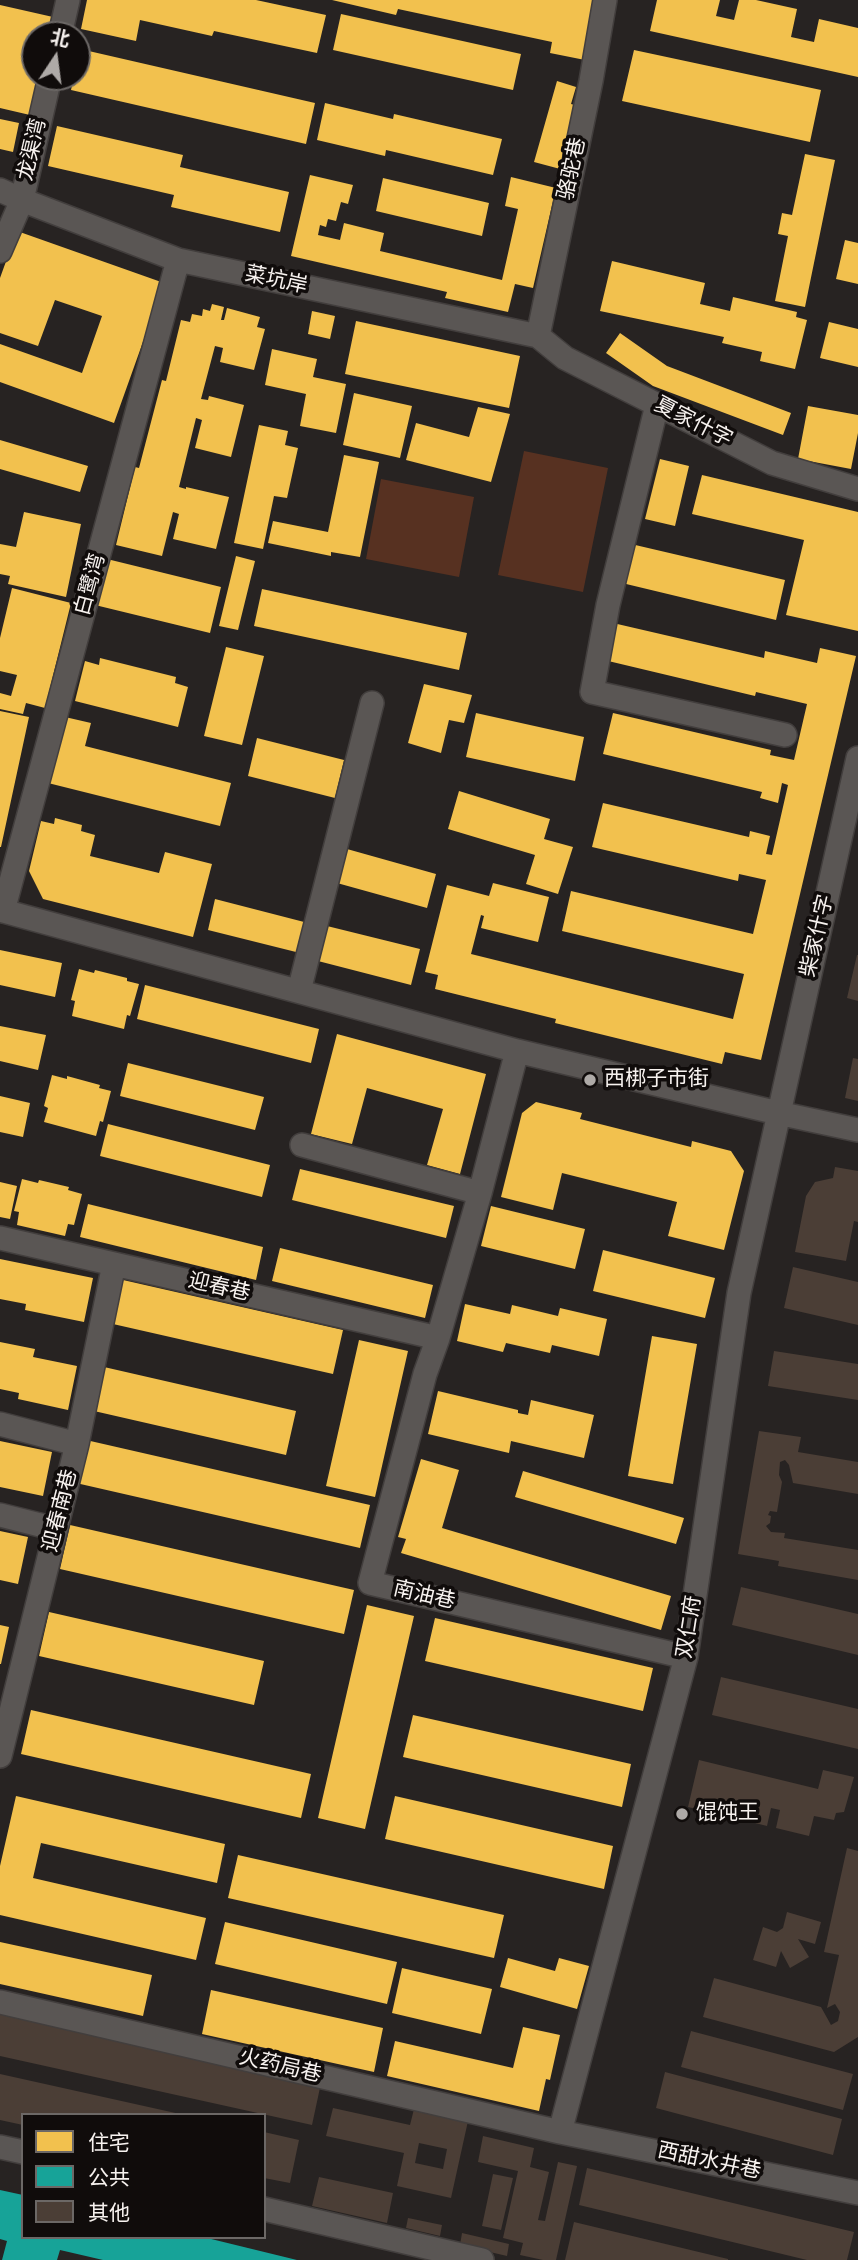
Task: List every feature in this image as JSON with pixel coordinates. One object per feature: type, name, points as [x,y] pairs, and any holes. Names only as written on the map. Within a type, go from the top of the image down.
[{"type":"street","points":[[63,21],[68,0]]},
{"type":"street","name":"骆驼巷","points":[[538,337],[605,0]]},
{"type":"street","name":"龙渠湾","points":[[0,191],[22,200],[47,91]]},
{"type":"street","points":[[0,251],[22,200]]},
{"type":"street","name":"菜坑岸","points":[[22,200],[178,260],[538,337]]},
{"type":"street","name":"白鹭湾","points":[[1,910],[178,260]]},
{"type":"street","name":"夏家什字","points":[[538,337],[565,358],[772,463],[858,489]]},
{"type":"street","points":[[657,405],[608,606],[592,692],[785,735]]},
{"type":"street","points":[[299,991],[372,703]]},
{"type":"street","name":"柴家什字","points":[[778,1113],[858,758]]},
{"type":"street","points":[[1,910],[517,1051],[858,1130]]},
{"type":"street","points":[[438,1338],[517,1051]]},
{"type":"street","name":"双仁府","points":[[560,2132],[686,1657],[739,1293],[778,1113]]},
{"type":"street","points":[[302,1145],[480,1193]]},
{"type":"street","name":"迎春巷","points":[[0,1238],[438,1338]]},
{"type":"street","name":"迎春南巷","points":[[0,1756],[6,1705],[78,1444],[114,1264]]},
{"type":"street","name":"南油巷","points":[[438,1338],[425,1374],[370,1583],[686,1657]]},
{"type":"street","points":[[0,1424],[78,1444]]},
{"type":"street","points":[[0,1515],[56,1529]]},
{"type":"street","name":"火药局巷","points":[[0,2002],[560,2132]]},
{"type":"street","name":"西甜水井巷","points":[[560,2132],[858,2193]]},
{"type":"street","points":[[0,2147],[21,2152]]},
{"type":"street","points":[[266,2209],[482,2260]]},
{"type":"shaded area","points":[[524,451],[608,468],[583,592],[498,575]]},
{"type":"shaded area","points":[[381,479],[474,497],[459,577],[366,559]]},
{"type":"building: 住宅","points":[[87,0],[256,0],[326,15],[317,53],[214,31],[212,36],[140,20],[136,41],[91,31],[91,21],[83,21]]},
{"type":"building: 住宅","points":[[332,0],[598,0],[585,60],[550,53],[552,42],[398,9],[396,15]]},
{"type":"building: 住宅","points":[[657,0],[720,0],[716,16],[734,20],[739,0],[756,0],[797,9],[791,37],[814,42],[819,19],[858,28],[858,77],[650,31]]},
{"type":"building: 住宅","points":[[0,5],[53,17],[52,21],[21,21],[21,91],[36,91],[30,115],[0,108]]},
{"type":"building: 住宅","points":[[341,14],[521,54],[513,90],[333,50]]},
{"type":"building: 住宅","points":[[634,50],[821,90],[810,142],[622,101]]},
{"type":"building: 住宅","points":[[91,52],[315,103],[306,144],[75,91],[91,91]]},
{"type":"building: 住宅","points":[[557,81],[576,87],[571,104],[582,107],[564,170],[534,162]]},
{"type":"building: 住宅","points":[[325,103],[393,119],[394,114],[502,139],[493,175],[386,150],[385,156],[317,140]]},
{"type":"building: 住宅","points":[[0,119],[19,123],[13,152],[0,149]]},
{"type":"building: 住宅","points":[[57,126],[183,155],[180,167],[289,192],[280,232],[171,207],[174,195],[48,166]]},
{"type":"building: 住宅","points":[[805,154],[835,160],[805,307],[775,301],[788,236],[778,234],[782,213],[792,215]]},
{"type":"building: 住宅","points":[[310,175],[353,185],[348,204],[341,202],[336,221],[328,219],[326,227],[320,225],[318,235],[340,240],[344,223],[384,233],[380,251],[502,280],[518,209],[505,206],[511,177],[556,188],[533,288],[515,284],[508,312],[445,298],[447,292],[291,256]]},
{"type":"building: 住宅","points":[[383,178],[489,203],[482,236],[376,211]]},
{"type":"building: 住宅","points":[[17,231],[164,283],[114,423],[0,382],[0,344],[82,373],[102,316],[55,300],[38,346],[0,333],[0,278]]},
{"type":"building: 住宅","points":[[845,240],[858,243],[858,284],[836,279]]},
{"type":"building: 住宅","points":[[612,261],[705,283],[700,304],[730,311],[733,297],[797,312],[796,317],[807,320],[795,369],[760,361],[762,352],[722,343],[724,337],[600,311]]},
{"type":"building: 住宅","points":[[212,304],[224,307],[221,320],[224,320],[227,308],[260,317],[257,327],[265,329],[254,370],[220,362],[223,348],[215,346],[201,399],[208,400],[209,396],[244,405],[231,457],[195,448],[202,420],[196,418],[179,487],[229,497],[216,549],[173,539],[179,514],[173,512],[162,556],[116,545],[135,467],[139,468],[162,380],[166,381],[181,320],[190,322],[192,314],[202,316],[203,309],[210,311]]},
{"type":"building: 住宅","points":[[312,311],[335,316],[330,339],[308,334]]},
{"type":"building: 住宅","points":[[356,321],[520,356],[509,408],[345,374]]},
{"type":"building: 住宅","points":[[829,322],[858,329],[858,367],[820,358]]},
{"type":"building: 住宅","points":[[620,333],[667,366],[791,413],[783,435],[653,386],[606,353]]},
{"type":"building: 住宅","points":[[272,349],[317,359],[313,377],[346,384],[336,433],[300,426],[306,394],[265,385]]},
{"type":"building: 住宅","points":[[354,393],[412,406],[400,458],[343,445]]},
{"type":"building: 住宅","points":[[808,406],[858,415],[858,433],[851,469],[798,459]]},
{"type":"building: 住宅","points":[[478,407],[510,414],[491,482],[406,460],[416,423],[469,437]]},
{"type":"building: 住宅","points":[[259,425],[288,431],[285,445],[298,448],[287,498],[274,496],[263,549],[234,543]]},
{"type":"building: 住宅","points":[[0,440],[88,466],[80,492],[0,469]]},
{"type":"building: 住宅","points":[[344,455],[379,462],[360,557],[331,552],[331,556],[268,543],[273,521],[328,532]]},
{"type":"building: 住宅","points":[[660,459],[689,466],[675,526],[645,519]]},
{"type":"building: 住宅","points":[[702,475],[858,512],[858,631],[786,615],[804,540],[692,514]]},
{"type":"building: 住宅","points":[[24,512],[81,524],[66,597],[8,584],[10,576],[0,574],[0,544],[16,547]]},
{"type":"building: 住宅","points":[[631,544],[785,580],[776,620],[622,583]]},
{"type":"building: 住宅","points":[[236,556],[255,561],[238,630],[219,626]]},
{"type":"building: 住宅","points":[[107,559],[221,587],[210,633],[95,605]]},
{"type":"building: 住宅","points":[[12,588],[71,603],[45,708],[26,703],[23,714],[0,709],[0,693],[11,696],[17,675],[0,671],[0,638]]},
{"type":"building: 住宅","points":[[262,589],[467,633],[459,670],[254,626]]},
{"type":"building: 住宅","points":[[613,623],[764,658],[765,651],[817,663],[820,648],[856,656],[761,1060],[725,1052],[722,1064],[555,1023],[556,1019],[435,989],[438,975],[425,972],[447,885],[489,896],[493,883],[549,897],[538,942],[481,928],[484,916],[481,915],[471,954],[733,1019],[744,974],[562,931],[571,891],[753,934],[766,880],[739,874],[738,881],[592,847],[603,803],[749,837],[750,831],[770,836],[766,854],[772,855],[788,785],[782,783],[778,803],[760,798],[762,792],[603,754],[613,713],[771,750],[770,755],[794,760],[807,704],[756,692],[755,696],[604,660]]},
{"type":"building: 住宅","points":[[226,647],[264,656],[242,745],[204,736]]},
{"type":"building: 住宅","points":[[100,658],[176,677],[175,683],[188,687],[178,727],[75,701],[85,661],[99,665]]},
{"type":"building: 住宅","points":[[424,684],[472,695],[464,723],[449,720],[441,753],[408,743]]},
{"type":"building: 住宅","points":[[0,711],[29,717],[1,847],[0,847]]},
{"type":"building: 住宅","points":[[476,713],[584,737],[575,781],[466,757]]},
{"type":"building: 住宅","points":[[65,717],[91,723],[85,746],[231,783],[220,826],[48,783]]},
{"type":"building: 住宅","points":[[257,738],[344,760],[335,798],[248,776]]},
{"type":"building: 住宅","points":[[459,791],[550,819],[544,839],[573,847],[558,894],[526,884],[535,855],[448,829]]},
{"type":"building: 住宅","points":[[55,818],[82,825],[81,831],[95,835],[90,856],[159,873],[165,852],[212,864],[193,937],[43,899],[29,871],[41,821],[54,824]]},
{"type":"building: 住宅","points":[[347,849],[436,874],[427,908],[337,883]]},
{"type":"building: 住宅","points":[[215,899],[308,923],[300,953],[208,930]]},
{"type":"building: 住宅","points":[[327,926],[420,949],[411,985],[318,961]]},
{"type":"building: 住宅","points":[[0,950],[62,963],[55,997],[0,985]]},
{"type":"building: 住宅","points":[[79,969],[127,978],[127,981],[139,984],[124,1029],[72,1016],[75,1001],[71,1000]]},
{"type":"building: 住宅","points":[[145,985],[319,1029],[311,1063],[137,1019]]},
{"type":"building: 住宅","points":[[0,1026],[46,1035],[38,1070],[0,1061]]},
{"type":"building: 住宅","points":[[337,1034],[486,1074],[460,1174],[427,1165],[443,1109],[367,1088],[352,1144],[311,1134]]},
{"type":"building: 住宅","points":[[128,1063],[264,1097],[255,1130],[120,1096]]},
{"type":"building: 住宅","points":[[52,1075],[67,1079],[67,1076],[100,1085],[99,1088],[111,1091],[103,1122],[100,1121],[96,1136],[44,1122],[48,1108],[44,1106]]},
{"type":"building: 住宅","points":[[0,1096],[30,1103],[23,1137],[0,1132]]},
{"type":"building: 住宅","points":[[536,1102],[582,1113],[580,1119],[691,1147],[692,1141],[731,1151],[744,1171],[724,1250],[668,1236],[677,1202],[562,1173],[553,1210],[501,1197],[522,1113]]},
{"type":"building: 住宅","points":[[108,1124],[270,1165],[262,1197],[100,1156]]},
{"type":"building: 住宅","points":[[300,1169],[454,1206],[446,1238],[292,1200]]},
{"type":"building: 住宅","points":[[22,1179],[69,1187],[68,1190],[82,1194],[74,1225],[68,1224],[65,1236],[17,1225],[19,1212],[14,1211]]},
{"type":"building: 住宅","points":[[0,1182],[17,1186],[10,1219],[0,1217]]},
{"type":"building: 住宅","points":[[88,1204],[263,1247],[256,1280],[80,1237]]},
{"type":"building: 住宅","points":[[491,1206],[585,1229],[575,1269],[481,1246]]},
{"type":"building: 住宅","points":[[280,1248],[433,1285],[425,1318],[272,1281]]},
{"type":"building: 住宅","points":[[603,1250],[715,1278],[705,1318],[593,1291]]},
{"type":"building: 住宅","points":[[0,1259],[93,1278],[84,1322],[25,1310],[26,1304],[0,1299]]},
{"type":"building: 住宅","points":[[123,1280],[343,1330],[333,1374],[113,1324]]},
{"type":"building: 住宅","points":[[465,1304],[510,1314],[512,1305],[558,1316],[560,1308],[607,1319],[599,1356],[552,1345],[550,1353],[506,1343],[503,1352],[457,1341]]},
{"type":"building: 住宅","points":[[652,1336],[697,1344],[673,1484],[628,1476]]},
{"type":"building: 住宅","points":[[359,1340],[408,1351],[375,1497],[326,1486]]},
{"type":"building: 住宅","points":[[0,1342],[35,1349],[33,1357],[77,1366],[68,1410],[18,1399],[19,1393],[0,1389]]},
{"type":"building: 住宅","points":[[104,1367],[296,1411],[286,1455],[94,1411]]},
{"type":"building: 住宅","points":[[438,1391],[518,1410],[518,1413],[528,1415],[531,1400],[594,1415],[584,1458],[511,1441],[509,1453],[428,1434]]},
{"type":"building: 住宅","points":[[86,1440],[370,1505],[360,1548],[76,1483]]},
{"type":"building: 住宅","points":[[0,1441],[52,1452],[43,1496],[0,1487]]},
{"type":"building: 住宅","points":[[421,1459],[459,1470],[442,1528],[671,1596],[661,1630],[401,1553],[406,1539],[398,1537]]},
{"type":"building: 住宅","points":[[523,1471],[684,1518],[676,1544],[515,1497]]},
{"type":"building: 住宅","points":[[70,1525],[354,1590],[344,1634],[60,1569]]},
{"type":"building: 住宅","points":[[0,1531],[28,1537],[18,1584],[0,1580]]},
{"type":"building: 住宅","points":[[367,1605],[414,1616],[365,1829],[318,1818]]},
{"type":"building: 住宅","points":[[49,1612],[264,1661],[254,1705],[39,1656]]},
{"type":"building: 住宅","points":[[435,1618],[653,1668],[643,1711],[425,1661]]},
{"type":"building: 住宅","points":[[0,1625],[9,1627],[1,1664],[0,1664]]},
{"type":"building: 住宅","points":[[31,1710],[311,1774],[301,1818],[21,1754]]},
{"type":"building: 住宅","points":[[413,1715],[631,1764],[622,1807],[403,1757]]},
{"type":"building: 住宅","points":[[16,1796],[225,1844],[217,1883],[41,1843],[33,1878],[206,1918],[196,1960],[0,1915],[0,1866]]},
{"type":"building: 住宅","points":[[395,1796],[613,1846],[604,1889],[385,1839]]},
{"type":"building: 住宅","points":[[238,1855],[504,1915],[494,1958],[228,1898]]},
{"type":"building: 住宅","points":[[225,1922],[397,1962],[387,2004],[215,1964]]},
{"type":"building: 住宅","points":[[0,1942],[152,1975],[143,2016],[0,1984]]},
{"type":"building: 住宅","points":[[508,1958],[555,1971],[559,1958],[589,1966],[577,2009],[500,1987]]},
{"type":"building: 住宅","points":[[402,1968],[492,1989],[481,2034],[392,2013]]},
{"type":"building: 住宅","points":[[211,1990],[383,2028],[374,2072],[202,2034]]},
{"type":"building: 住宅","points":[[523,2027],[560,2035],[550,2080],[546,2079],[539,2111],[387,2076],[395,2041],[513,2068]]},
{"type":"building: 公共","points":[[0,2190],[21,2195],[21,2239],[211,2239],[297,2260],[103,2260],[60,2250],[57,2260],[2,2260],[7,2241],[0,2239]]},
{"type":"building: 其他","points":[[858,955],[858,1001],[847,998]]},
{"type":"building: 其他","points":[[853,1058],[858,1059],[858,1101],[845,1098]]},
{"type":"building: 其他","points":[[835,1167],[858,1171],[858,1222],[854,1221],[846,1261],[795,1252],[806,1196],[815,1182],[833,1178]]},
{"type":"building: 其他","points":[[793,1267],[858,1282],[858,1325],[784,1308]]},
{"type":"building: 其他","points":[[774,1351],[858,1364],[858,1400],[768,1386]]},
{"type":"building: 其他","points":[[759,1431],[801,1437],[798,1452],[858,1462],[858,1494],[793,1483],[789,1465],[785,1460],[780,1462],[779,1475],[782,1482],[777,1512],[770,1511],[770,1523],[766,1526],[771,1532],[785,1533],[784,1538],[858,1550],[858,1580],[778,1566],[779,1561],[738,1554]]},
{"type":"building: 其他","points":[[741,1587],[858,1614],[858,1655],[732,1625]]},
{"type":"building: 其他","points":[[721,1677],[858,1709],[858,1749],[712,1715]]},
{"type":"building: 其他","points":[[699,1760],[818,1789],[823,1770],[854,1777],[844,1812],[836,1813],[834,1820],[814,1816],[809,1836],[776,1828],[780,1810],[771,1808],[767,1826],[735,1818],[739,1801],[731,1799],[727,1816],[688,1807]]},
{"type":"building: 其他","points":[[847,1848],[858,1851],[858,2037],[834,2052],[703,2017],[714,1978],[821,2007],[831,2025],[838,2021],[840,2012],[835,2004],[827,2008],[839,1955],[824,1952]]},
{"type":"building: 其他","points":[[787,1912],[821,1922],[815,1944],[798,1939],[809,1957],[790,1968],[781,1951],[776,1967],[753,1960],[763,1927],[777,1932],[783,1928]]},
{"type":"building: 其他","points":[[0,2012],[321,2083],[312,2125],[0,2056]]},
{"type":"building: 其他","points":[[691,2031],[853,2074],[843,2110],[681,2067]]},
{"type":"building: 其他","points":[[665,2072],[842,2119],[833,2155],[656,2108]]},
{"type":"building: 其他","points":[[0,2074],[176,2113],[21,2113],[21,2125],[0,2120]]},
{"type":"building: 其他","points":[[333,2108],[410,2125],[414,2109],[468,2121],[451,2198],[397,2186],[404,2153],[326,2136]],"holes":[[[419,2143],[447,2149],[443,2169],[415,2163]]]},
{"type":"building: 其他","points":[[266,2132],[299,2140],[290,2183],[266,2178]]},
{"type":"building: 其他","points":[[483,2136],[534,2148],[530,2167],[549,2172],[538,2220],[545,2221],[558,2162],[577,2166],[556,2260],[520,2255],[523,2243],[503,2238],[518,2171],[478,2162]]},
{"type":"building: 其他","points":[[587,2168],[854,2232],[847,2260],[807,2260],[579,2205]]},
{"type":"building: 其他","points":[[493,2174],[513,2178],[501,2230],[482,2226]]},
{"type":"building: 其他","points":[[319,2177],[393,2193],[387,2223],[312,2206]]},
{"type":"building: 其他","points":[[408,2218],[442,2225],[440,2236],[406,2228]]},
{"type":"building: 其他","points":[[574,2222],[728,2259],[728,2260],[565,2260]]},
{"type":"building: 其他","points":[[462,2233],[509,2244],[507,2256],[460,2245]]},
{"type":"place","name":"西梆子市街","points":[[590,1080]]},
{"type":"place","name":"馄饨王","points":[[682,1814]]}]
